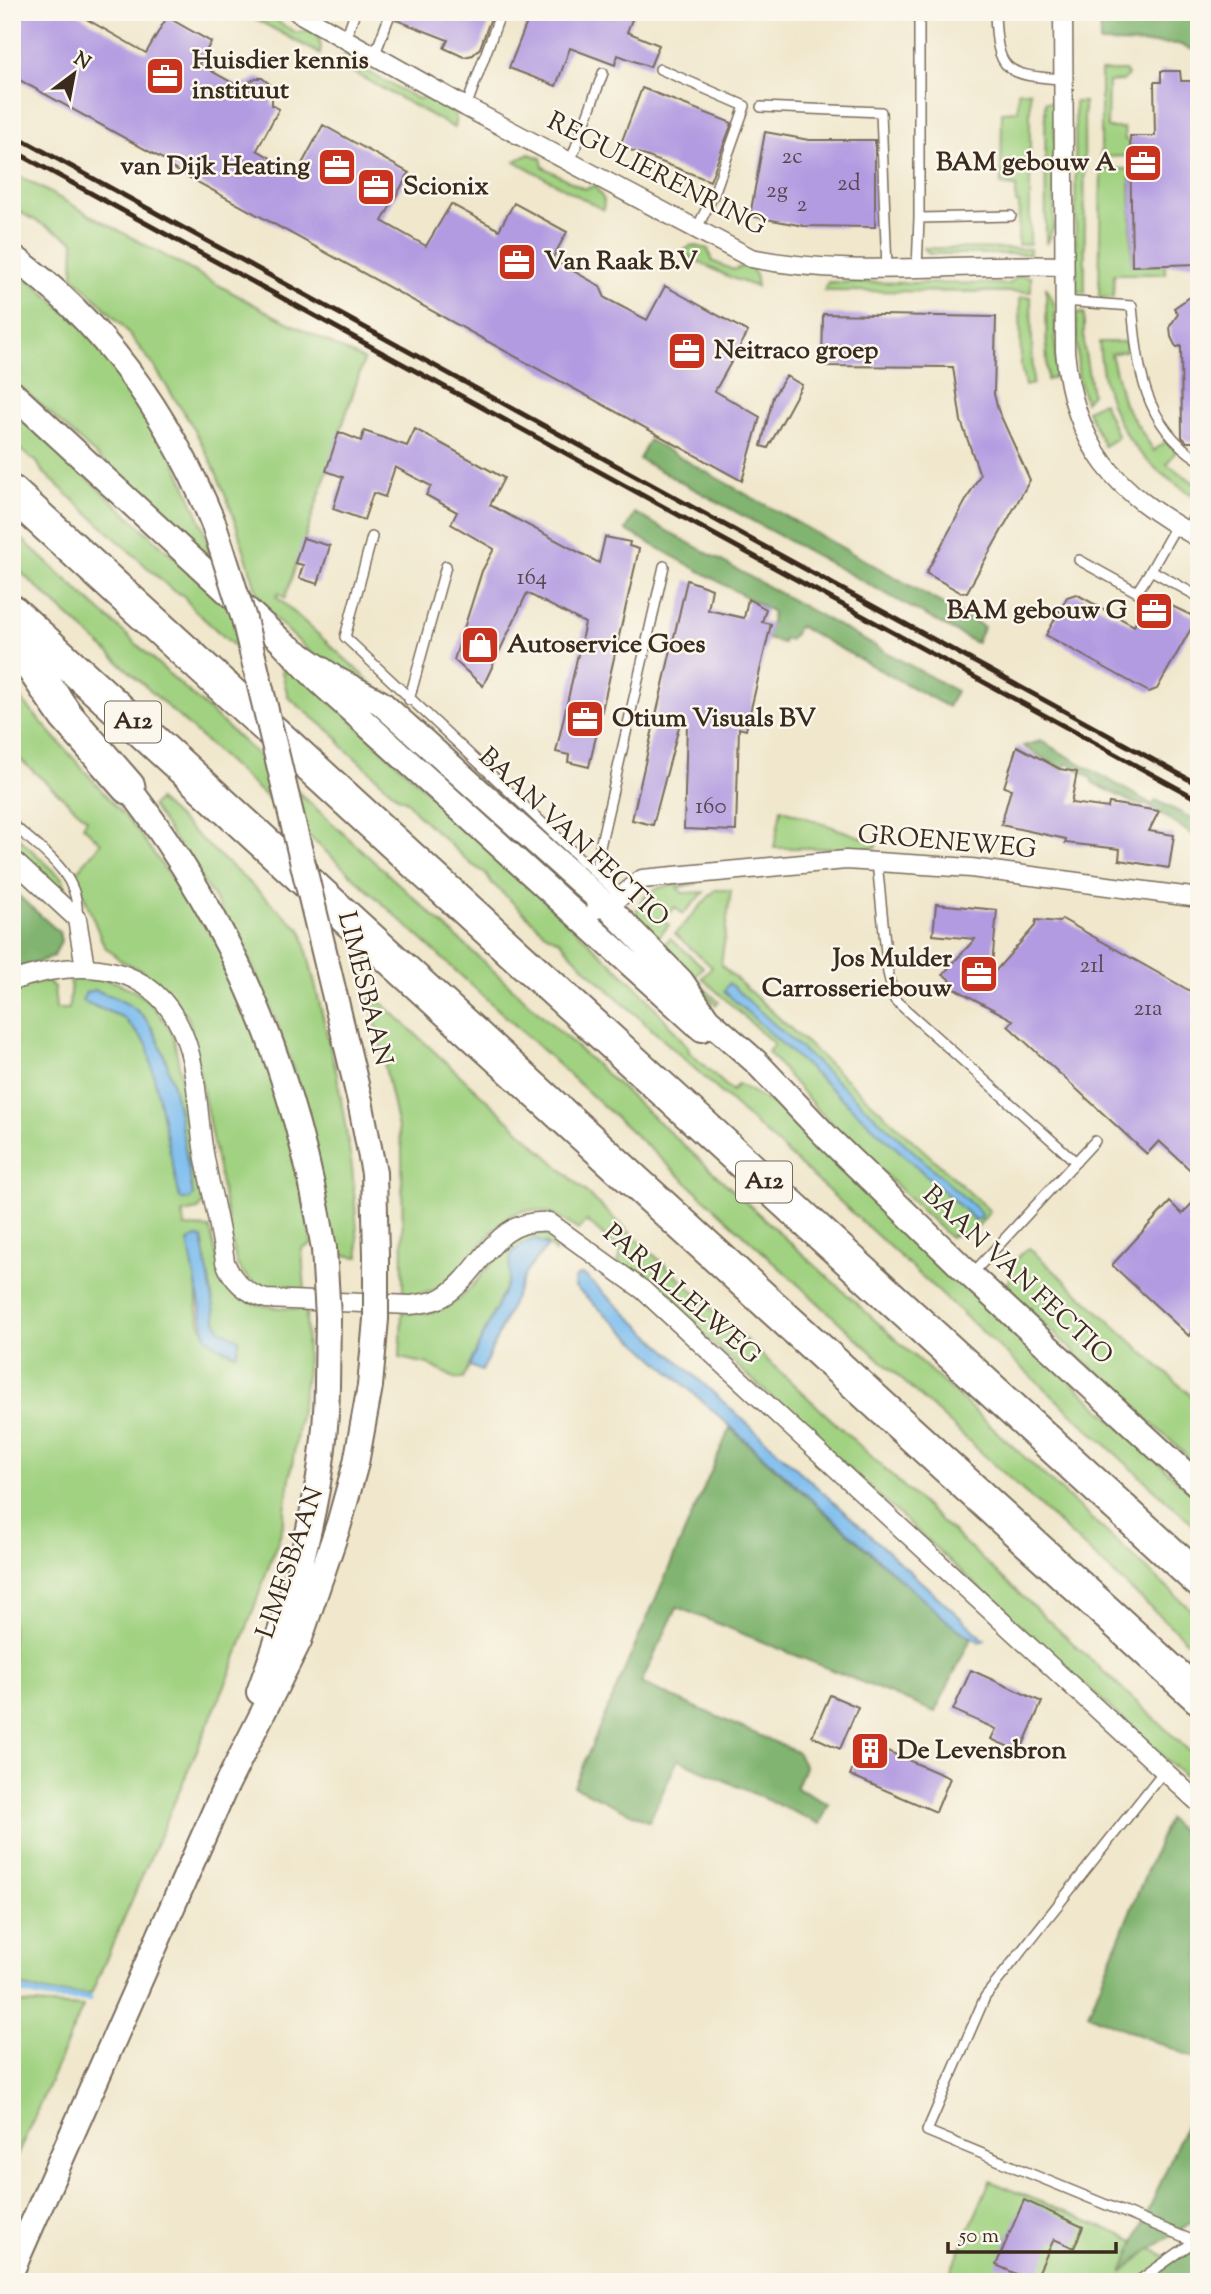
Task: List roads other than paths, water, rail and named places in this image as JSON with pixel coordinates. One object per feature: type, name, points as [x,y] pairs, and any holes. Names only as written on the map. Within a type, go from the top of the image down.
[{"type":"highway","name":"A12","points":[[12,493],[1199,1580]]},
{"type":"highway","name":"A12","points":[[12,612],[1199,1697]]},
{"type":"highway","name":"A12","points":[[12,637],[66,716],[128,787]]},
{"type":"main road","name":"LIMESBAAN","points":[[12,256],[65,298],[119,357],[153,405],[176,444],[214,525],[244,619],[360,1101],[374,1174],[376,1255],[376,1319],[370,1386],[356,1463],[339,1524],[299,1641],[223,1792],[12,2270]]},
{"type":"main road","name":"BAAN VAN FECTIO","points":[[12,393],[283,643],[317,679],[740,1064],[797,1107]]},
{"type":"main road","name":"BAAN VAN FECTIO","points":[[283,643],[334,678],[382,703],[613,901],[681,981],[707,1019],[756,1062],[797,1107],[971,1276],[1199,1486]]},
{"type":"main road","name":"LIMESBAAN","points":[[128,787],[168,839],[203,894],[254,998],[305,1150],[324,1249],[328,1317],[327,1430],[316,1502],[265,1676],[223,1792]]},
{"type":"street","name":"REGULIERENRING","points":[[298,12],[466,107],[571,160],[723,245],[762,260],[783,264],[887,270],[1063,266]]},
{"type":"street","points":[[1063,12],[1063,301],[1067,376],[1085,437],[1110,475],[1137,499],[1187,532]]},
{"type":"street","points":[[12,859],[77,919],[85,967]]},
{"type":"street","name":"GROENEWEG","points":[[576,912],[613,901],[642,880],[876,860],[1094,883],[1199,898]]},
{"type":"street","name":"PARALLELWEG","points":[[12,981],[85,967],[120,972],[148,986],[168,1004],[187,1042],[225,1262],[230,1273],[251,1294],[266,1299],[411,1305],[433,1302],[453,1289],[514,1226],[530,1220],[549,1222],[643,1290],[1199,1803]]},
{"type":"lane","points":[[345,38],[355,12]]},
{"type":"lane","points":[[375,54],[391,12]]},
{"type":"lane","points":[[466,107],[502,12]]},
{"type":"lane","points":[[917,268],[919,12]]},
{"type":"lane","points":[[995,12],[1000,59],[1016,75],[1062,79]]},
{"type":"lane","points":[[660,69],[745,106],[714,194],[696,230]]},
{"type":"lane","points":[[571,160],[603,73]]},
{"type":"lane","points":[[761,107],[880,112],[887,270]]},
{"type":"lane","points":[[919,219],[1011,216]]},
{"type":"lane","points":[[1063,301],[1132,306],[1140,373],[1152,409],[1178,446],[1199,460]]},
{"type":"lane","points":[[1079,560],[1137,592],[1151,570],[1187,532],[1199,508]]},
{"type":"lane","points":[[372,537],[345,637],[598,876],[613,901]]},
{"type":"lane","points":[[409,700],[446,566]]},
{"type":"lane","points":[[598,876],[597,860],[664,566]]},
{"type":"lane","points":[[1151,570],[1199,597]]},
{"type":"lane","points":[[12,824],[69,876],[79,901],[77,919]]},
{"type":"lane","points":[[876,860],[888,973],[895,1000],[1076,1162]]},
{"type":"lane","points":[[971,1276],[1095,1141]]},
{"type":"lane","points":[[1164,1771],[985,1997],[927,2131],[1196,2239]]},
{"type":"lane","points":[[1137,2282],[1196,2239]]},
{"type":"water","points":[[729,983],[980,1212],[981,1218],[975,1220],[724,991]]},
{"type":"water","points":[[95,990],[137,1010],[153,1031],[170,1074],[176,1100],[193,1195],[190,1199],[180,1199],[147,1044],[123,1017],[82,1001],[86,992]]},
{"type":"water","points":[[202,1238],[216,1320],[220,1329],[239,1339],[237,1353],[219,1347],[206,1337],[188,1241]]},
{"type":"water","points":[[535,1239],[548,1246],[526,1272],[482,1371],[469,1366],[509,1280],[511,1254],[523,1244]]},
{"type":"water","points":[[578,1275],[584,1275],[985,1640],[980,1642],[953,1626],[575,1287],[574,1280]]},
{"type":"waterway","points":[[12,1989],[51,1997],[88,1998]]},
{"type":"railway","points":[[12,134],[1199,785]]},
{"type":"railway","points":[[12,150],[1199,800]]},
{"type":"place","name":"Huisdier kennis instituut","points":[[165,76]]},
{"type":"place","name":"BAM gebouw A","points":[[1143,163]]},
{"type":"place","name":"van Dijk Heating","points":[[337,167]]},
{"type":"place","name":"Scionix","points":[[376,187]]},
{"type":"place","name":"Van Raak B.V","points":[[517,262]]},
{"type":"place","name":"Neitraco groep","points":[[687,351]]},
{"type":"place","name":"BAM gebouw G","points":[[1154,611]]},
{"type":"place","name":"Autoservice Goes","points":[[480,645]]},
{"type":"place","name":"Otium Visuals BV","points":[[585,719]]},
{"type":"place","name":"Jos Mulder Carrosseriebouw","points":[[979,974]]},
{"type":"place","name":"De Levensbron","points":[[870,1751]]}]
